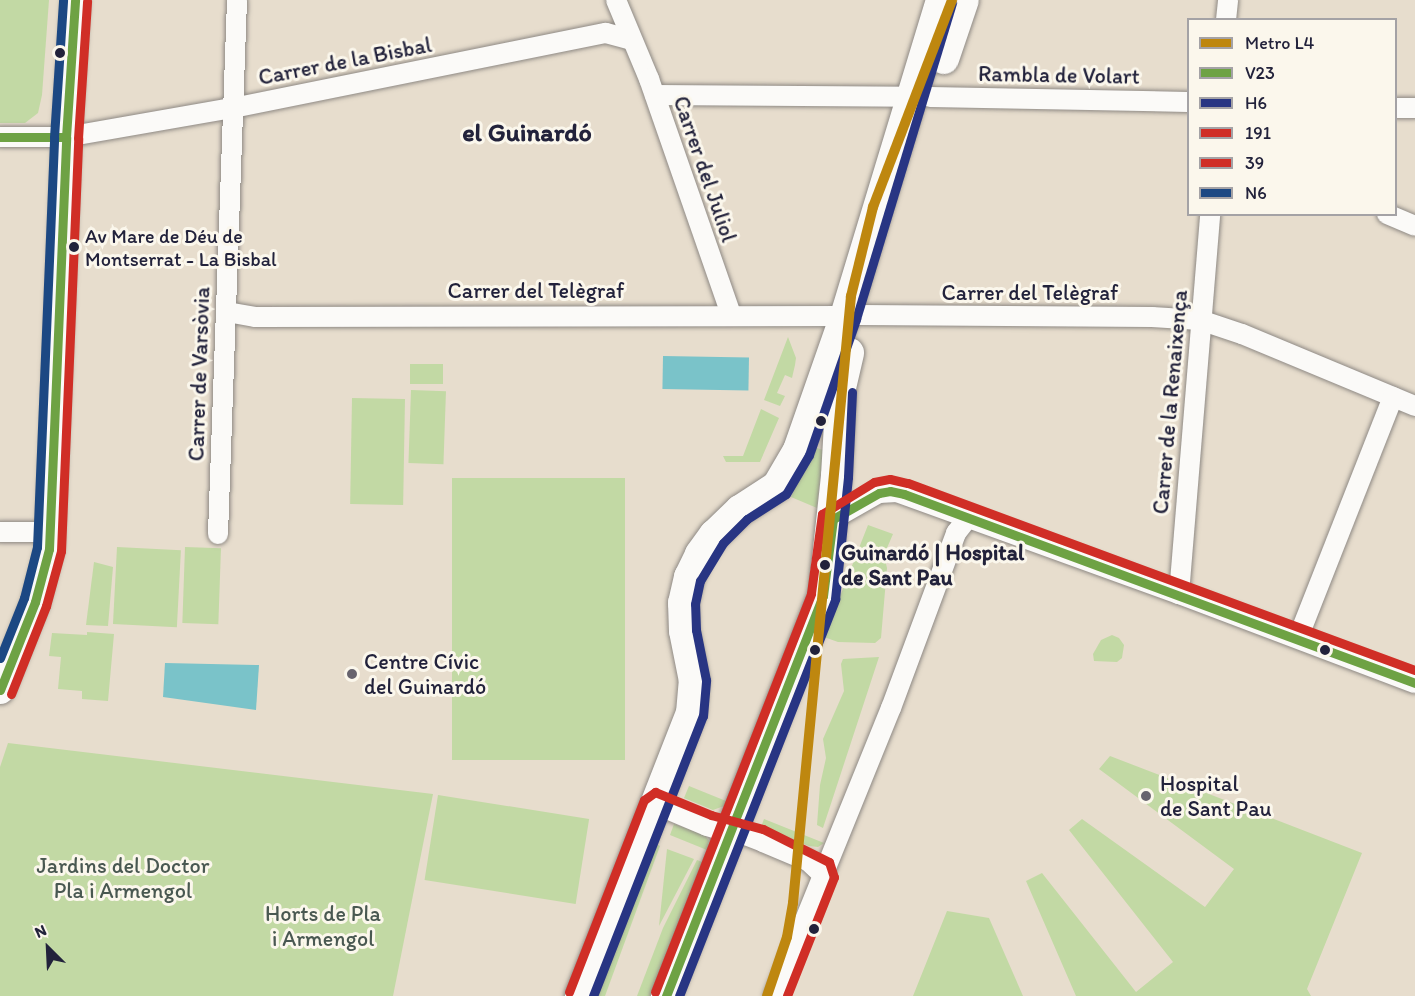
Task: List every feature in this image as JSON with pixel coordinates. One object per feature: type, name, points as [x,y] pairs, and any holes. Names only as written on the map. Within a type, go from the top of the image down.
[{"type":"main road","points":[[580,996],[694,698],[694,681],[684,631],[683,603],[689,577],[700,554],[714,535],[740,510],[777,486],[789,468],[853,316],[920,97],[941,0]]},
{"type":"main road","points":[[920,97],[964,0]]},
{"type":"main road","points":[[666,996],[823,596],[832,519],[841,388],[853,316]]},
{"type":"street","points":[[0,690],[35,602],[45,570],[50,532],[66,137],[75,0]]},
{"type":"street","name":"Carrer de Varsòvia","points":[[218,534],[237,0]]},
{"type":"street","points":[[1226,18],[1228,0]]},
{"type":"street","name":"Carrer del Juliol","points":[[621,1],[632,40],[655,95],[731,315]]},
{"type":"street","name":"Carrer de la Bisbal","points":[[0,137],[66,137],[233,108],[606,33],[632,40]]},
{"type":"street","name":"Rambla de Volart","points":[[655,95],[1187,102]]},
{"type":"street","points":[[1397,108],[1415,108]]},
{"type":"street","name":"Carrer de la Renaixença","points":[[1179,594],[1210,216]]},
{"type":"street","points":[[1392,216],[1415,226]]},
{"type":"street","name":"Carrer del Telègraf","points":[[227,312],[255,317],[731,315],[1152,317],[1200,320],[1242,334],[1415,406]]},
{"type":"street","points":[[1298,638],[1393,397]]},
{"type":"street","points":[[832,519],[879,493],[890,490],[1179,594],[1415,683]]},
{"type":"street","points":[[774,996],[891,708],[956,533],[967,519]]},
{"type":"street","points":[[0,532],[50,532]]},
{"type":"street","points":[[655,804],[730,834],[740,833],[808,861],[822,874]]},
{"type":"green space","points":[[0,0],[49,0],[42,95],[38,113],[25,123],[0,123]]},
{"type":"green space","points":[[788,337],[796,358],[792,378],[785,375],[777,393],[785,396],[780,406],[764,400]]},
{"type":"green space","points":[[410,364],[443,364],[443,384],[410,384]]},
{"type":"green space","points":[[411,390],[446,391],[443,464],[408,463]]},
{"type":"green space","points":[[352,398],[405,399],[403,505],[350,504]]},
{"type":"green space","points":[[761,409],[779,418],[760,462],[726,462],[723,456],[743,456]]},
{"type":"green space","points":[[811,446],[823,450],[817,508],[791,497]]},
{"type":"green space","points":[[452,478],[625,478],[625,760],[452,760]]},
{"type":"green space","points":[[868,525],[893,534],[884,555],[887,568],[881,638],[875,643],[838,642],[824,637]]},
{"type":"green space","points":[[117,547],[181,550],[177,627],[113,624]]},
{"type":"green space","points":[[185,547],[221,548],[218,624],[182,623]]},
{"type":"green space","points":[[94,562],[113,567],[108,626],[86,625]]},
{"type":"green space","points":[[87,632],[114,634],[108,701],[82,699],[82,691],[58,689],[61,657],[49,656],[52,633],[87,635]]},
{"type":"green space","points":[[1112,635],[1119,638],[1124,645],[1122,658],[1117,662],[1094,661],[1093,654],[1101,640]]},
{"type":"green space","points":[[879,657],[823,828],[817,825],[820,785],[826,758],[823,739],[844,691],[841,664],[843,659]]},
{"type":"green space","name":"Jardins del Doctor Pla i Armengol","points":[[8,743],[433,794],[393,996],[0,996],[0,767]]},
{"type":"green space","points":[[1110,756],[1362,853],[1307,989],[1311,996],[1076,996],[1026,881],[1042,873],[1136,992],[1173,962],[1069,830],[1082,819],[1205,907],[1234,869],[1099,769]]},
{"type":"green space","points":[[689,786],[726,801],[724,806],[713,810],[684,798]]},
{"type":"green space","points":[[438,795],[589,819],[576,904],[425,880]]},
{"type":"green space","points":[[764,819],[824,843],[818,847],[809,846],[761,827]]},
{"type":"green space","points":[[674,824],[705,835],[709,841],[707,850],[670,835]]},
{"type":"green space","points":[[655,843],[660,846],[605,996],[595,996]]},
{"type":"green space","points":[[667,849],[694,859],[659,926]]},
{"type":"green space","points":[[697,860],[702,862],[650,996],[637,996],[663,928]]},
{"type":"green space","points":[[947,911],[989,918],[1023,996],[913,996]]},
{"type":"water","points":[[663,356],[749,358],[748,390],[662,389]]},
{"type":"water","points":[[165,663],[259,665],[256,710],[163,697]]},
{"type":"metro line","name":"L4","points":[[767,996],[787,937],[793,903],[851,296],[873,207],[952,0]]},
{"type":"transit line","name":"N6","points":[[0,658],[24,598],[37,547],[54,137],[63,0]]},
{"type":"transit line","name":"V23","points":[[0,690],[35,602],[49,549],[66,137],[75,0]]},
{"type":"transit line","name":"39","points":[[11,694],[46,606],[61,551],[78,138],[87,1]]},
{"type":"transit line","name":"H6","points":[[593,996],[703,716],[706,680],[696,630],[695,604],[700,581],[723,543],[747,519],[786,494],[809,455],[856,319],[952,3]]},
{"type":"transit line","name":"V23","points":[[0,137],[66,137]]},
{"type":"transit line","name":"H6","points":[[679,996],[835,599],[848,477],[852,392]]},
{"type":"transit line","name":"191","points":[[655,992],[811,593],[822,514],[874,482],[890,479],[908,483],[1415,670]]},
{"type":"transit line","name":"V23","points":[[666,996],[823,596],[833,519],[879,493],[890,491],[904,494],[1415,683]]},
{"type":"transit line","name":"191","points":[[569,992],[644,800],[655,792],[711,815],[763,829],[829,862],[834,877],[787,996]]},
{"type":"place","name":"Av Mare de Déu de Montserrat - La Bisbal","points":[[74,247]]},
{"type":"place","name":"Guinardó | Hospital de Sant Pau","points":[[825,565]]},
{"type":"place","name":"Centre Cívic del Guinardó","points":[[352,674]]},
{"type":"place","name":"Hospital de Sant Pau","points":[[1146,796]]},
{"type":"district","name":"el Guinardó","points":[[527,133]]},
{"type":"park label","name":"Horts de Pla i Armengol","points":[[323,926]]}]
